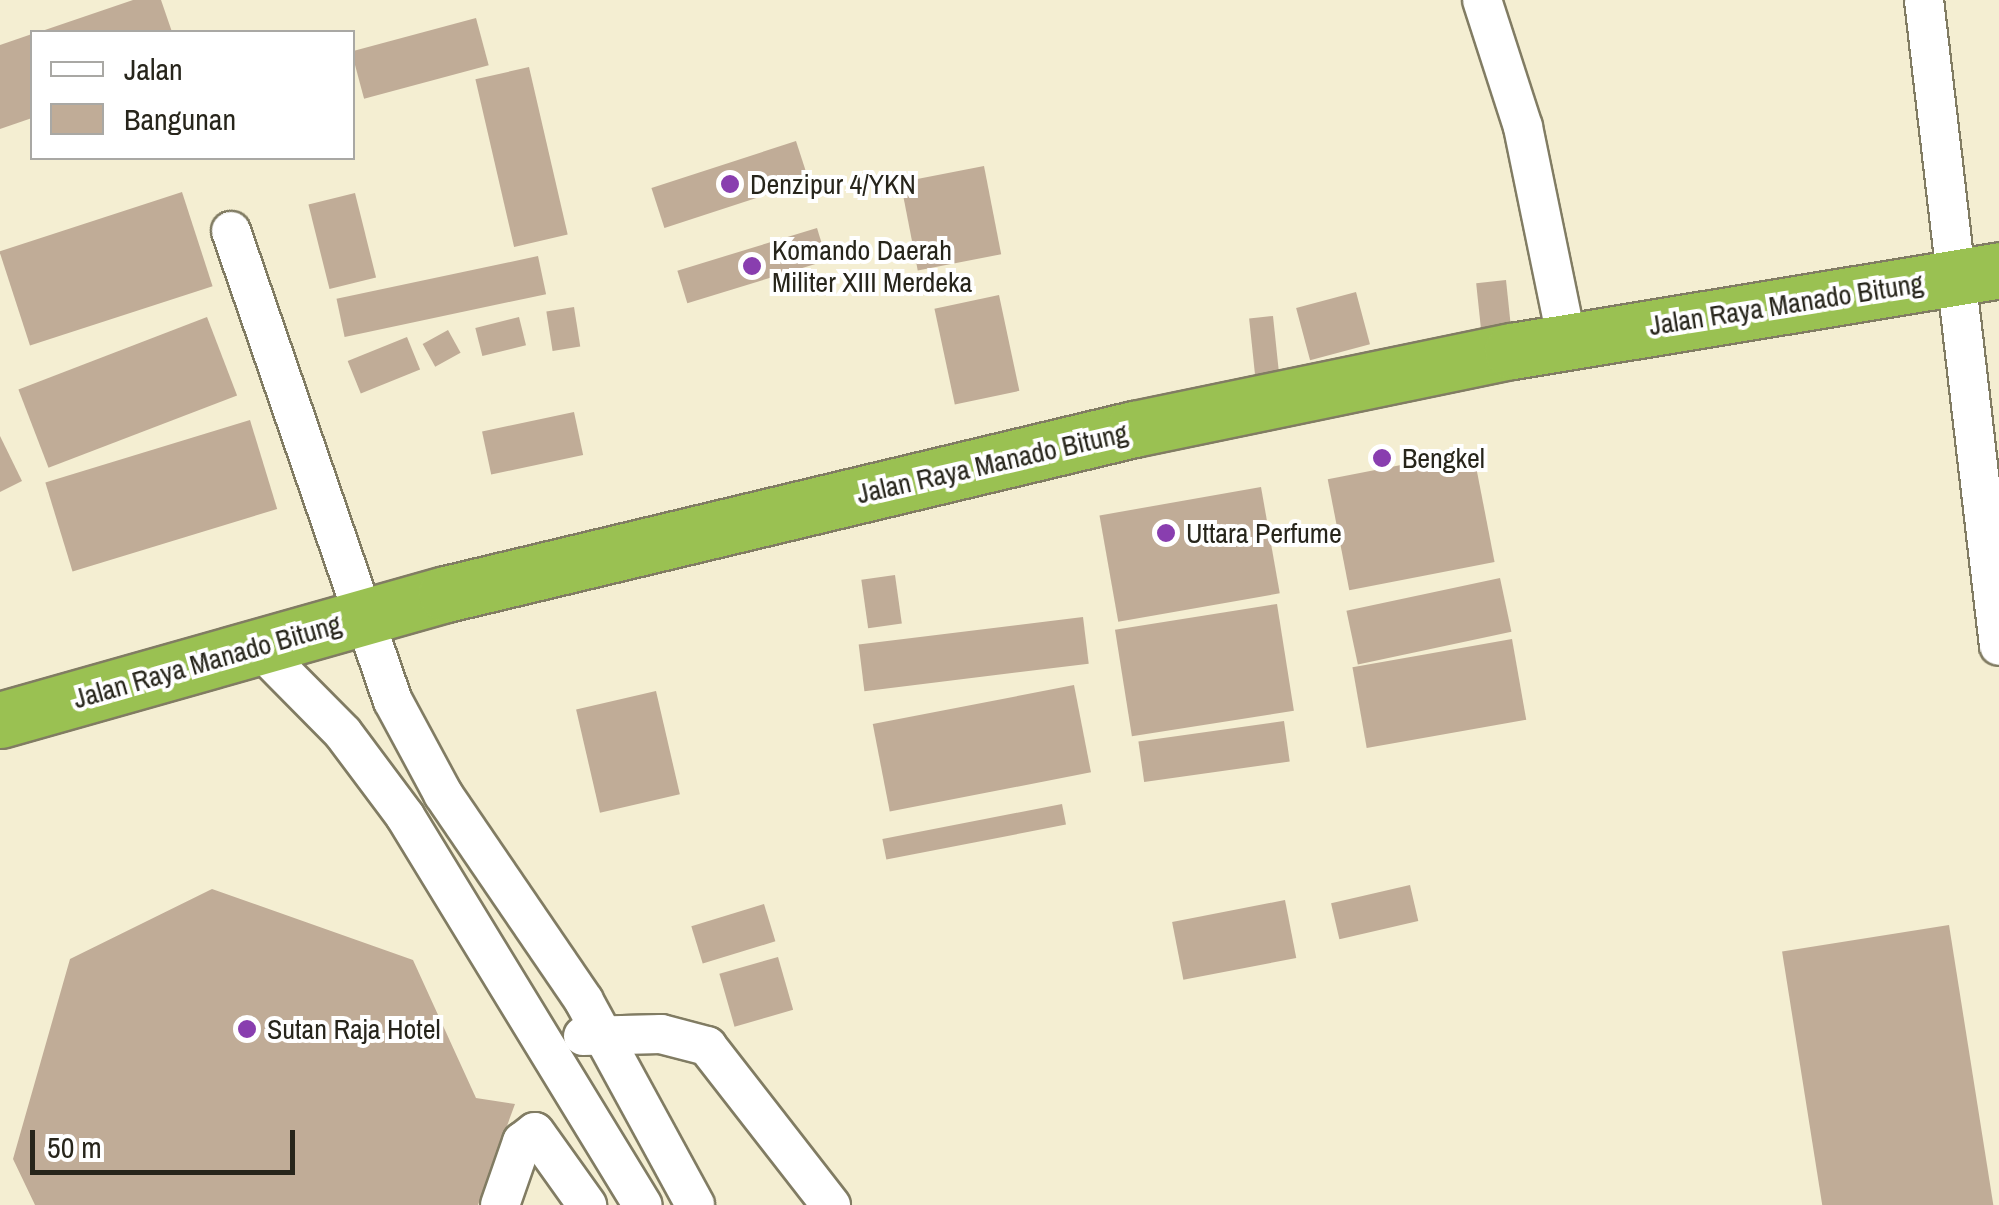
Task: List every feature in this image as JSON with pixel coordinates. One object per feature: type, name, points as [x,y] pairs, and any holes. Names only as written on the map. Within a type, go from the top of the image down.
[{"type":"highway","name":"Jalan Raya Manado Bitung","points":[[0,720],[260,649],[362,616],[1134,429],[1567,341],[1977,273]]},
{"type":"street","points":[[1482,0],[1523,127],[1567,341]]},
{"type":"street","points":[[1924,0],[1977,273],[1999,646]]},
{"type":"street","points":[[231,232],[392,701],[443,794],[602,1036],[696,1205]]},
{"type":"street","points":[[260,649],[343,733],[405,816],[545,1037],[642,1205]]},
{"type":"street","points":[[545,1037],[661,1034],[707,1046],[831,1205]]},
{"type":"street","points":[[500,1205],[529,1133],[539,1132],[580,1199]]},
{"type":"building","points":[[133,0],[161,0],[171,30],[45,30]]},
{"type":"building","points":[[476,18],[489,65],[364,99],[355,50]]},
{"type":"building","points":[[30,35],[30,119],[0,129],[0,45]]},
{"type":"building","points":[[529,67],[568,235],[514,247],[475,79]]},
{"type":"building","name":"Denzipur 4/YKN","points":[[796,141],[809,181],[664,228],[651,188]]},
{"type":"building","points":[[984,166],[1001,254],[918,271],[901,182]]},
{"type":"building","points":[[182,192],[213,286],[30,345],[0,251]]},
{"type":"building","points":[[355,193],[376,277],[329,289],[308,205]]},
{"type":"building","name":"Komando Daerah Militer XIII Merdeka","points":[[817,228],[827,261],[687,303],[677,271]]},
{"type":"building","points":[[538,256],[546,294],[345,337],[337,299]]},
{"type":"building","points":[[1506,280],[1512,333],[1482,336],[1476,283]]},
{"type":"building","points":[[1356,292],[1370,344],[1310,360],[1296,308]]},
{"type":"building","points":[[999,295],[1019,391],[955,405],[934,309]]},
{"type":"building","points":[[574,307],[580,347],[553,351],[546,311]]},
{"type":"building","points":[[1273,316],[1280,379],[1256,381],[1249,319]]},
{"type":"building","points":[[207,317],[237,395],[49,468],[18,389]]},
{"type":"building","points":[[519,317],[526,345],[482,356],[475,328]]},
{"type":"building","points":[[448,330],[461,353],[435,367],[423,344]]},
{"type":"building","points":[[407,337],[420,369],[361,393],[348,361]]},
{"type":"building","points":[[574,412],[583,455],[491,475],[482,432]]},
{"type":"building","points":[[250,420],[277,509],[73,572],[45,483]]},
{"type":"building","points":[[0,436],[22,481],[0,492]]},
{"type":"building","points":[[1473,451],[1495,562],[1349,590],[1328,479]]},
{"type":"building","points":[[1261,487],[1280,593],[1118,622],[1099,515]]},
{"type":"building","points":[[895,575],[902,624],[868,628],[861,580]]},
{"type":"building","points":[[1500,578],[1511,632],[1358,664],[1346,611]]},
{"type":"building","points":[[1277,604],[1294,711],[1132,736],[1115,630]]},
{"type":"building","points":[[1083,617],[1089,664],[864,691],[859,645]]},
{"type":"building","points":[[1512,639],[1526,720],[1367,748],[1352,667]]},
{"type":"building","points":[[1074,685],[1091,772],[890,811],[873,724]]},
{"type":"building","points":[[656,691],[680,794],[600,813],[576,709]]},
{"type":"building","points":[[1284,721],[1290,762],[1144,782],[1138,741]]},
{"type":"building","points":[[1062,804],[1066,825],[886,860],[882,839]]},
{"type":"building","points":[[1410,885],[1418,921],[1339,939],[1331,903]]},
{"type":"building","name":"Sutan Raja Hotel","points":[[212,889],[413,960],[476,1098],[515,1104],[478,1205],[35,1205],[13,1159],[70,959]]},
{"type":"building","points":[[1285,900],[1296,958],[1183,980],[1172,922]]},
{"type":"building","points":[[764,904],[775,941],[703,964],[691,926]]},
{"type":"building","points":[[1949,925],[1993,1205],[1822,1205],[1782,951]]},
{"type":"building","points":[[778,957],[793,1010],[735,1027],[719,974]]},
{"type":"place","name":"Denzipur 4/YKN","points":[[730,184]]},
{"type":"place","name":"Komando Daerah Militer XIII Merdeka","points":[[752,266]]},
{"type":"place","name":"Bengkel","points":[[1382,458]]},
{"type":"place","name":"Uttara Perfume","points":[[1166,533]]},
{"type":"place","name":"Sutan Raja Hotel","points":[[247,1029]]}]
